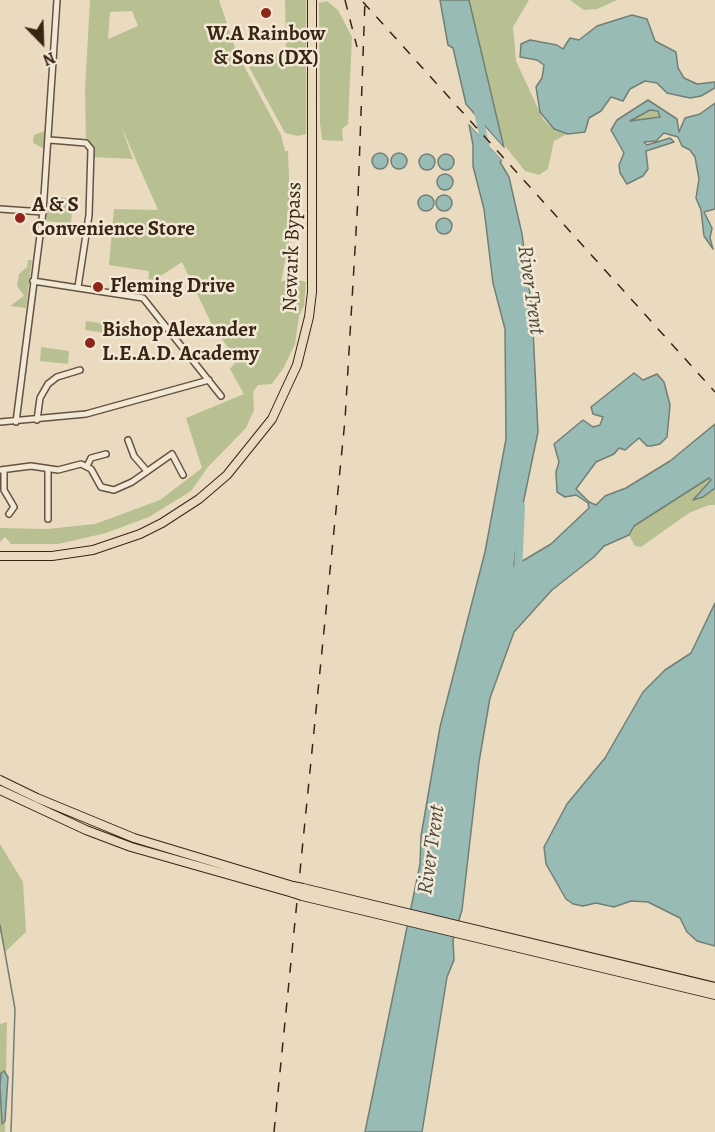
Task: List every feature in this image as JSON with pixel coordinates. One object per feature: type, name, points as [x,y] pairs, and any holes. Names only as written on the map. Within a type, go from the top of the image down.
[{"type":"highway","name":"Newark Bypass","points":[[0,556],[71,554],[93,550],[140,534],[199,500],[227,475],[259,438],[289,387],[304,342],[309,316],[314,251],[312,0]]},
{"type":"highway","points":[[0,780],[37,798],[134,837],[302,892],[586,960],[715,995]]},
{"type":"highway","points":[[0,790],[53,816],[131,847],[293,889]]},
{"type":"highway","points":[[677,983],[715,987]]},
{"type":"street","points":[[16,422],[50,140],[57,0]]},
{"type":"street","points":[[50,140],[86,143],[91,149],[89,215],[78,287]]},
{"type":"street","points":[[0,209],[43,212]]},
{"type":"street","points":[[33,281],[143,298],[221,396]]},
{"type":"street","points":[[37,420],[40,398],[48,384],[57,377],[80,370]]},
{"type":"street","points":[[0,422],[37,420],[102,411],[209,380]]},
{"type":"street","points":[[128,440],[134,456],[147,471]]},
{"type":"street","points":[[87,466],[91,458],[106,454]]},
{"type":"street","points":[[9,514],[14,507],[6,496],[2,471],[28,467],[63,469],[77,464],[87,466],[100,485],[108,490],[128,484],[172,454],[183,475]]},
{"type":"street","points":[[48,469],[48,519]]},
{"type":"green space","points":[[90,0],[219,0],[241,65],[243,64],[281,135],[285,151],[288,151],[291,232],[281,282],[290,278],[306,282],[304,306],[299,316],[295,344],[284,367],[272,384],[258,385],[253,392],[254,410],[246,428],[208,467],[191,491],[149,517],[106,533],[58,544],[11,544],[5,537],[0,542],[0,528],[47,529],[95,524],[160,500],[202,468],[186,418],[244,394],[230,369],[238,359],[212,325],[182,262],[148,284],[149,271],[109,265],[114,209],[158,210],[121,126],[133,159],[92,157],[86,143],[85,89]],"holes":[[[132,11],[138,26],[108,39],[110,12]]]},
{"type":"green space","points":[[285,0],[306,0],[306,134],[298,136],[285,133],[249,67],[286,50]]},
{"type":"green space","points":[[469,0],[529,0],[513,27],[516,61],[543,119],[554,130],[567,134],[554,141],[548,169],[539,175],[525,171],[500,140]]},
{"type":"green space","points":[[570,0],[617,0],[597,9],[584,10]]},
{"type":"green space","points":[[327,1],[338,10],[352,37],[348,124],[342,129],[343,141],[322,140],[320,123],[319,3]]},
{"type":"green space","points":[[650,110],[658,111],[660,117],[636,122],[630,120]]},
{"type":"green space","points":[[50,129],[49,151],[33,143],[34,135]]},
{"type":"green space","points":[[49,196],[73,199],[71,224],[46,221]]},
{"type":"green space","points":[[28,260],[32,260],[26,308],[10,306],[24,296],[17,286],[19,274],[27,267]]},
{"type":"green space","points":[[86,321],[107,324],[106,333],[85,330]]},
{"type":"green space","points":[[41,347],[69,351],[68,364],[40,361]]},
{"type":"green space","points":[[709,478],[710,481],[694,498],[696,500],[703,497],[715,488],[715,505],[689,513],[641,547],[635,546],[629,535],[634,526]]},
{"type":"green space","points":[[0,844],[23,882],[26,932],[5,952],[0,932]]},
{"type":"green space","points":[[7,1022],[5,1132],[0,1132],[0,1024]]},
{"type":"water","points":[[440,0],[469,0],[504,148],[466,104],[453,48],[448,45]]},
{"type":"water","points":[[632,15],[647,19],[655,41],[676,52],[678,68],[684,78],[697,84],[715,82],[715,88],[701,96],[690,98],[667,93],[657,83],[645,81],[630,89],[623,101],[611,97],[601,111],[589,118],[585,132],[568,134],[554,129],[540,112],[536,87],[542,78],[544,65],[537,60],[520,57],[521,44],[530,40],[557,45],[563,49],[570,38],[579,40],[597,26]]},
{"type":"water","points":[[648,100],[677,119],[679,132],[685,118],[700,114],[715,103],[715,209],[704,212],[712,228],[710,238],[713,249],[704,236],[701,210],[696,198],[699,179],[695,157],[690,150],[682,146],[678,137],[664,133],[656,141],[644,142],[647,145],[670,138],[674,142],[646,151],[648,169],[643,176],[627,184],[620,173],[619,165],[624,153],[611,130],[617,120]],"holes":[[[650,110],[658,111],[660,117],[630,121]]]},
{"type":"water","points":[[469,124],[502,160],[500,162],[509,177],[522,234],[532,309],[538,432],[518,528],[514,566],[551,544],[589,508],[588,503],[576,495],[565,497],[557,492],[556,472],[559,462],[554,444],[583,420],[593,427],[600,425],[603,417],[593,414],[591,407],[634,373],[643,380],[657,374],[664,382],[670,405],[667,437],[660,444],[651,446],[647,446],[639,438],[625,450],[619,448],[614,454],[596,462],[576,489],[589,502],[596,505],[605,496],[626,488],[670,461],[715,424],[715,488],[703,497],[693,500],[711,480],[709,478],[634,526],[629,535],[604,546],[594,557],[552,590],[514,632],[490,698],[479,762],[462,910],[453,940],[454,960],[447,977],[422,1132],[365,1132],[420,864],[421,836],[440,727],[485,552],[506,439],[505,329],[493,283],[484,209],[473,166],[473,145]]},
{"type":"water","points":[[380,153],[388,161],[380,169],[372,161]]},
{"type":"water","points":[[399,153],[407,161],[399,169],[391,161]]},
{"type":"water","points":[[427,154],[435,162],[427,170],[419,162]]},
{"type":"water","points":[[446,154],[454,162],[446,170],[438,162]]},
{"type":"water","points":[[445,174],[453,182],[445,190],[437,182]]},
{"type":"water","points":[[426,195],[434,203],[426,211],[418,203]]},
{"type":"water","points":[[444,195],[452,203],[444,211],[436,203]]},
{"type":"water","points":[[444,218],[452,226],[444,234],[436,226]]},
{"type":"water","points":[[715,603],[715,946],[697,941],[687,932],[680,918],[648,902],[631,901],[614,907],[596,903],[583,906],[573,904],[566,899],[546,864],[544,847],[567,804],[605,758],[643,692],[665,670],[691,653]]},
{"type":"water","points":[[4,1071],[8,1077],[5,1121],[2,1124],[0,1087],[1,1073]]},
{"type":"pier","points":[[467,107],[506,150],[502,150],[470,115]]},
{"type":"pier","points":[[467,122],[471,122],[508,167]]},
{"type":"waterway","name":"River Trent","points":[[478,112],[486,149]]},
{"type":"waterway","name":"River Trent","points":[[518,574],[521,506]]},
{"type":"waterway","points":[[0,925],[15,1009],[11,1132]]},
{"type":"railway","points":[[345,0],[357,47]]},
{"type":"railway","points":[[274,1132],[345,420],[358,198],[365,0]]},
{"type":"railway","points":[[363,2],[715,392]]},
{"type":"place","name":"W.A Rainbow & Sons (DX)","points":[[266,13]]},
{"type":"place","name":"A & S Convenience Store","points":[[20,218]]},
{"type":"place","name":"Fleming Drive","points":[[98,287]]},
{"type":"place","name":"Bishop Alexander L.E.A.D. Academy","points":[[90,343]]}]
